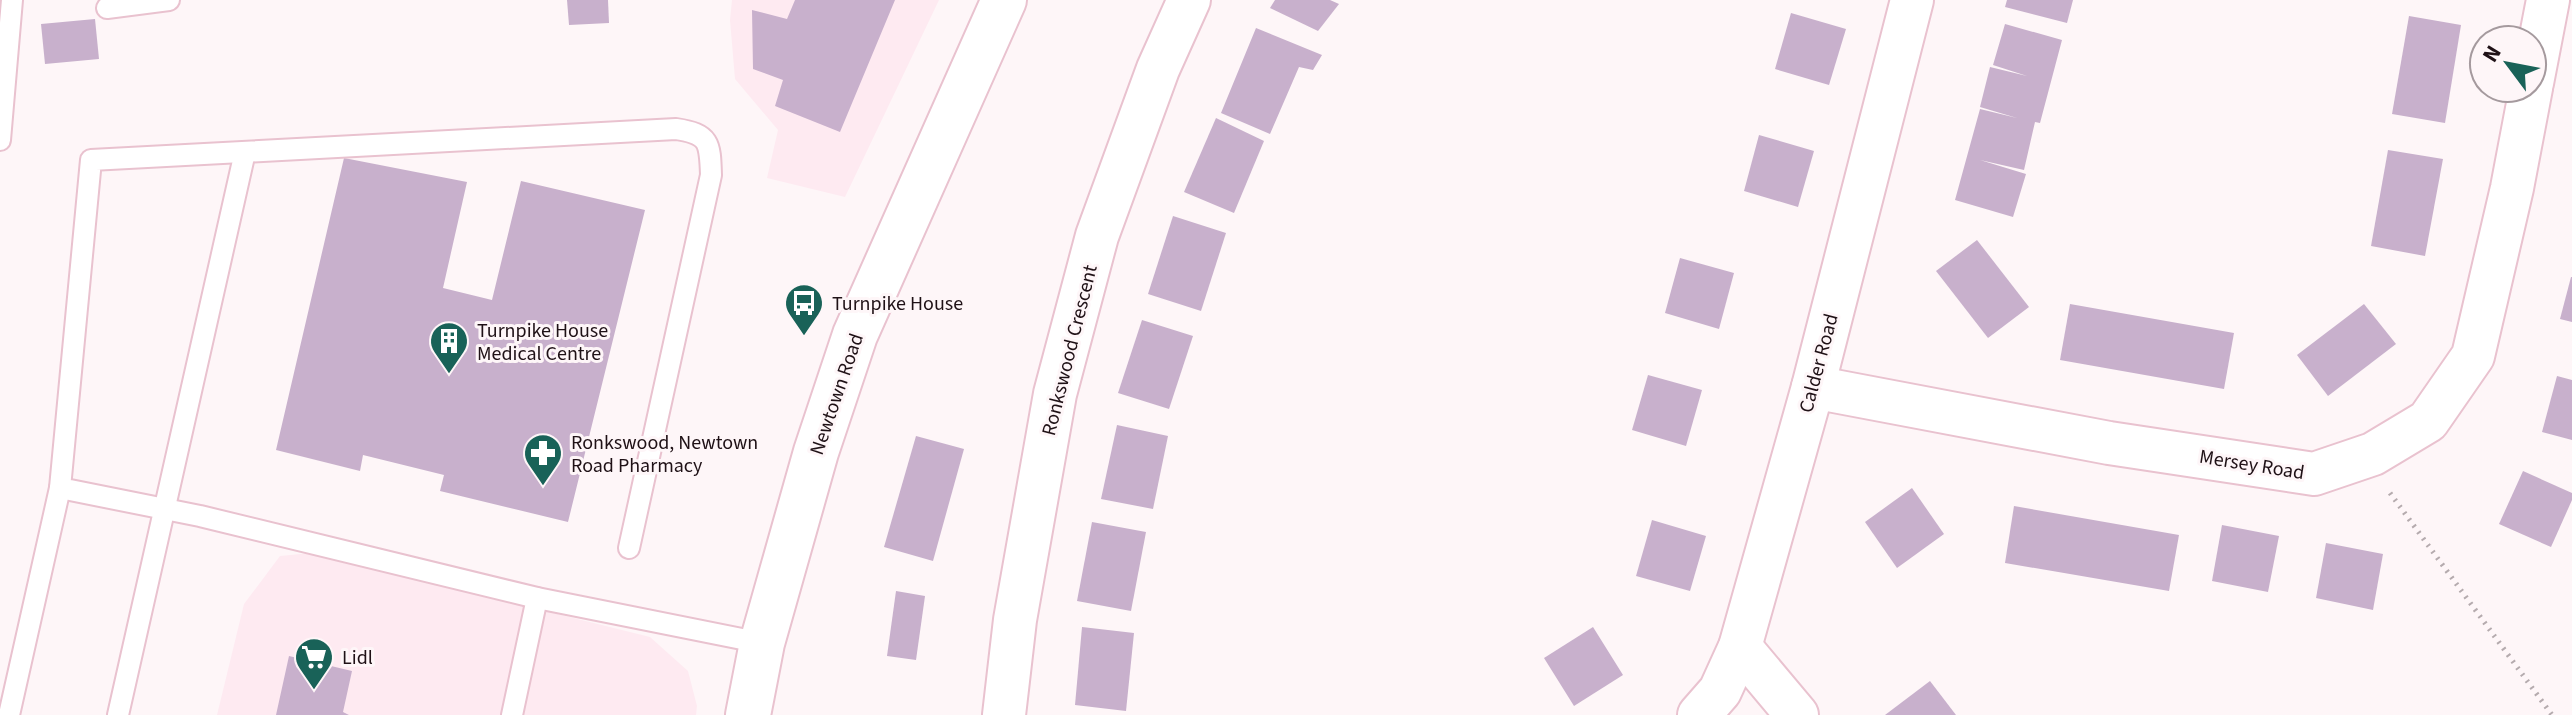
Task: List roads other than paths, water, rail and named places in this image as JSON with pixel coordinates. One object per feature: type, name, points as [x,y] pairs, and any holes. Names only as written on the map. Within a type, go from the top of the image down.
[{"type":"main road","name":"Newtown Road","points":[[748,715],[762,643],[816,452],[855,335],[1004,0]]},
{"type":"street","name":"Ronkswood Crescent","points":[[1004,715],[1015,620],[1055,394],[1097,236],[1158,69],[1189,0]]},
{"type":"street","name":"Calder Road","points":[[1699,715],[1720,691],[1740,647],[1813,387],[1912,0]]},
{"type":"street","name":"Mersey Road","points":[[2544,24],[2548,0]]},
{"type":"street","name":"Mersey Road","points":[[1813,387],[2109,443],[2314,474],[2373,454],[2428,421],[2473,356],[2528,104]]},
{"type":"street","points":[[1740,647],[1797,715]]},
{"type":"lane","points":[[0,140],[12,0]]},
{"type":"lane","points":[[107,8],[169,0]]},
{"type":"lane","points":[[9,715],[60,488],[91,160],[676,129],[696,132],[706,142],[711,175],[629,548]]},
{"type":"lane","points":[[118,715],[245,152]]},
{"type":"lane","points":[[60,488],[165,508],[537,598],[762,643]]},
{"type":"lane","points":[[512,715],[537,598]]},
{"type":"place","name":"Turnpike House","points":[[804,337]]},
{"type":"place","name":"Turnpike House Medical Centre","points":[[449,375]]},
{"type":"place","name":"Ronkswood, Newtown Road Pharmacy","points":[[543,487]]},
{"type":"place","name":"Lidl","points":[[314,691]]}]
